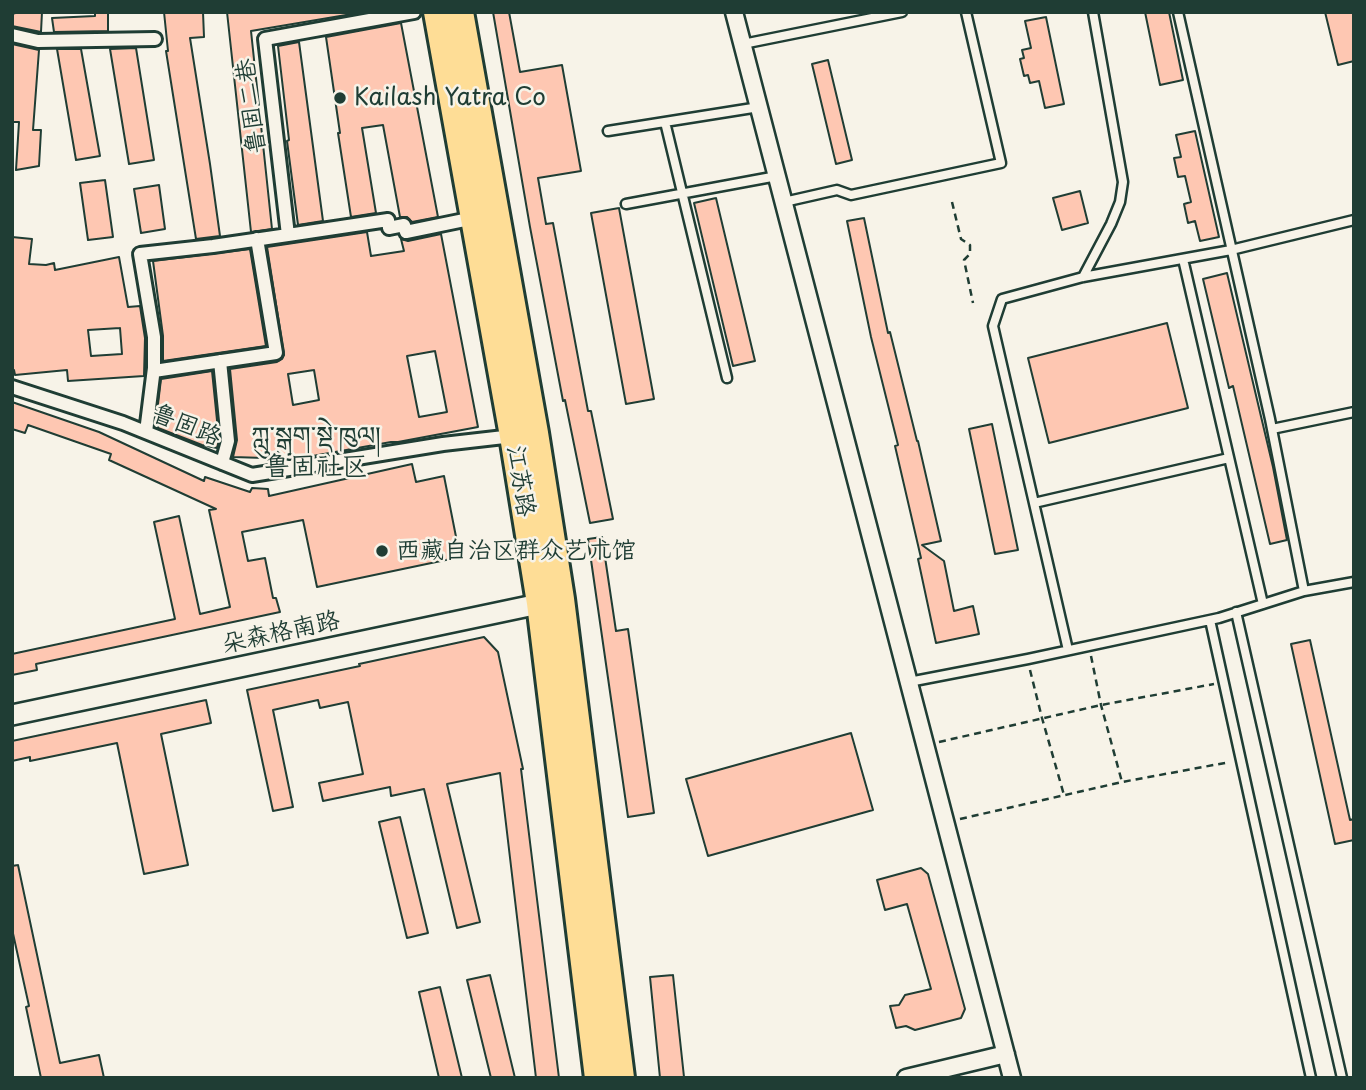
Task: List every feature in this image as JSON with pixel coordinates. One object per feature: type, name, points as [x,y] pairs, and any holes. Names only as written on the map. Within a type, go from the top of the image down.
[{"type":"highway","name":"江苏路","points":[[437,12],[513,436],[550,601],[621,1078]]},
{"type":"highway","name":"江苏路","points":[[460,12],[533,419],[598,1078]]},
{"type":"street","name":"鲁固二巷","points":[[288,235],[265,39],[414,12]]},
{"type":"street","points":[[734,12],[1012,1078]]},
{"type":"street","points":[[12,35],[38,41],[155,39]]},
{"type":"street","points":[[146,432],[154,371],[154,337],[140,254],[258,244],[288,235],[388,220],[389,228],[404,225],[406,232],[474,218]]},
{"type":"street","points":[[154,371],[276,353],[258,244]]},
{"type":"street","points":[[220,361],[228,441],[222,463]]},
{"type":"street","name":"鲁固路","points":[[12,387],[123,423],[253,475],[443,444],[513,436]]},
{"type":"street","name":"朵森格南路","points":[[12,715],[550,601]]},
{"type":"street","points":[[906,1078],[1006,1054]]},
{"type":"lane","points":[[743,44],[902,12]]},
{"type":"lane","points":[[784,202],[837,190],[851,195],[1001,163],[966,12]]},
{"type":"lane","points":[[1083,277],[1111,225],[1120,202],[1123,182],[1093,12]]},
{"type":"lane","points":[[1178,12],[1272,429],[1304,591]]},
{"type":"lane","points":[[608,131],[759,107]]},
{"type":"lane","points":[[665,122],[727,378]]},
{"type":"lane","points":[[626,204],[777,176]]},
{"type":"lane","points":[[1068,650],[993,326],[1002,299],[1083,277],[1231,250],[1354,220]]},
{"type":"lane","points":[[1183,259],[1263,604]]},
{"type":"lane","points":[[1272,429],[1354,412]]},
{"type":"lane","points":[[1034,503],[1229,458]]},
{"type":"lane","points":[[909,682],[1210,620],[1304,591],[1354,582]]},
{"type":"lane","points":[[1236,612],[1342,1078]]},
{"type":"lane","points":[[1210,620],[1311,1078]]},
{"type":"path","points":[[953,202],[961,239],[971,245],[971,254],[964,260],[973,303]]},
{"type":"path","points":[[1088,645],[1122,782]]},
{"type":"path","points":[[1028,659],[1064,795]]},
{"type":"path","points":[[926,745],[1101,705],[1224,682]]},
{"type":"path","points":[[946,822],[1122,782],[1241,760]]},
{"type":"building","points":[[42,12],[41,32],[12,26],[12,14]]},
{"type":"building","points":[[95,12],[108,12],[108,31],[54,32],[52,18],[95,16]]},
{"type":"building","points":[[164,12],[203,12],[204,37],[190,38],[220,236],[196,239],[166,51]]},
{"type":"building","points":[[227,12],[364,12],[251,31],[272,229],[251,232]]},
{"type":"building","points":[[493,12],[509,12],[520,72],[562,65],[581,171],[538,178],[546,224],[553,223],[588,411],[591,411],[613,519],[590,523],[565,400],[563,401]]},
{"type":"building","points":[[1145,12],[1169,12],[1183,80],[1160,85]]},
{"type":"building","points":[[1325,12],[1354,12],[1354,61],[1338,65]]},
{"type":"building","points":[[1046,17],[1064,104],[1045,108],[1039,81],[1030,83],[1028,75],[1024,76],[1020,59],[1024,58],[1022,50],[1031,48],[1025,21]]},
{"type":"building","points":[[401,23],[438,217],[412,222],[407,217],[400,217],[383,125],[362,128],[376,213],[351,217],[326,37]]},
{"type":"building","points":[[299,42],[323,221],[298,225],[278,46]]},
{"type":"building","points":[[12,44],[39,50],[33,130],[41,130],[39,166],[16,170],[19,122],[12,122]]},
{"type":"building","points":[[136,48],[154,160],[129,164],[110,49]]},
{"type":"building","points":[[57,49],[81,49],[100,156],[76,160]]},
{"type":"building","points":[[828,60],[852,160],[836,164],[812,64]]},
{"type":"building","points":[[1195,131],[1219,237],[1200,241],[1195,221],[1188,223],[1184,204],[1191,202],[1185,176],[1178,177],[1174,158],[1181,157],[1176,135]]},
{"type":"building","points":[[105,180],[113,237],[88,240],[80,183]]},
{"type":"building","points":[[159,185],[165,229],[141,233],[134,189]]},
{"type":"building","points":[[1080,191],[1088,223],[1062,230],[1053,198]]},
{"type":"building","points":[[716,198],[755,361],[733,366],[694,203]]},
{"type":"building","points":[[619,208],[654,399],[626,404],[591,213]]},
{"type":"building","points":[[864,218],[888,333],[890,332],[918,441],[941,541],[922,545],[944,561],[954,611],[973,606],[979,634],[936,643],[918,559],[921,558],[895,446],[898,445],[871,337],[847,221]]},
{"type":"building","points":[[367,232],[371,256],[404,251],[401,239],[408,241],[441,234],[478,427],[296,459],[233,457],[237,440],[230,369],[277,362],[284,355],[267,247]],"holes":[[[435,351],[447,412],[419,417],[407,356]],[[314,370],[319,400],[293,405],[288,374]]]},
{"type":"building","points":[[12,237],[32,239],[29,264],[54,263],[55,270],[119,257],[128,307],[140,306],[145,338],[144,376],[68,381],[67,370],[15,375],[12,370]],"holes":[[[120,328],[122,354],[91,356],[88,330]]]},
{"type":"building","points":[[250,249],[266,346],[163,361],[163,336],[153,261]]},
{"type":"building","points":[[1227,273],[1273,467],[1287,540],[1270,544],[1233,386],[1229,388],[1203,279]]},
{"type":"building","points":[[1167,323],[1188,408],[1049,443],[1028,358]]},
{"type":"building","points":[[212,371],[219,440],[217,448],[158,428],[161,379]]},
{"type":"building","points":[[12,402],[99,432],[204,481],[205,477],[250,492],[252,488],[268,489],[269,496],[412,464],[416,482],[444,476],[460,557],[317,587],[303,520],[242,532],[248,561],[265,558],[273,598],[276,598],[280,612],[36,664],[37,670],[12,675],[12,654],[175,619],[154,522],[179,516],[200,614],[230,607],[209,510],[216,509],[109,460],[111,454],[28,425],[25,433],[12,429]]},
{"type":"building","points":[[992,424],[1018,550],[995,554],[969,429]]},
{"type":"building","points":[[602,537],[616,631],[628,629],[654,813],[628,817],[588,539]]},
{"type":"building","points":[[484,637],[498,652],[523,769],[559,1078],[536,1078],[500,773],[447,784],[480,922],[457,928],[424,789],[391,796],[390,787],[323,801],[319,783],[363,774],[348,702],[320,708],[318,700],[273,710],[293,807],[273,811],[247,690]]},
{"type":"building","points":[[1310,640],[1350,820],[1354,819],[1354,840],[1335,844],[1291,644]]},
{"type":"building","points":[[206,700],[211,723],[161,734],[188,865],[144,874],[117,743],[30,761],[30,757],[12,761],[12,741]]},
{"type":"building","points":[[851,733],[873,810],[708,856],[686,779]]},
{"type":"building","points":[[400,817],[428,933],[407,938],[379,822]]},
{"type":"building","points":[[18,865],[60,1063],[99,1055],[104,1078],[41,1078],[12,929],[12,866]]},
{"type":"building","points":[[921,868],[928,874],[965,1009],[961,1018],[915,1030],[906,1026],[896,1028],[890,1006],[899,1005],[905,995],[931,989],[907,904],[885,910],[877,880]]},
{"type":"building","points":[[490,975],[515,1078],[491,1078],[467,980]]},
{"type":"building","points":[[673,975],[684,1077],[660,1078],[650,977]]},
{"type":"building","points":[[440,987],[462,1078],[439,1078],[419,992]]},
{"type":"place","name":"Kailash Yatra Co","points":[[340,98]]},
{"type":"place","name":"西藏自治区群众艺术馆","points":[[382,551]]},
{"type":"district","name":"ཀླུ་སྒུག་སྡེ་ཁུལ། 鲁固社区","points":[[316,453]]}]
